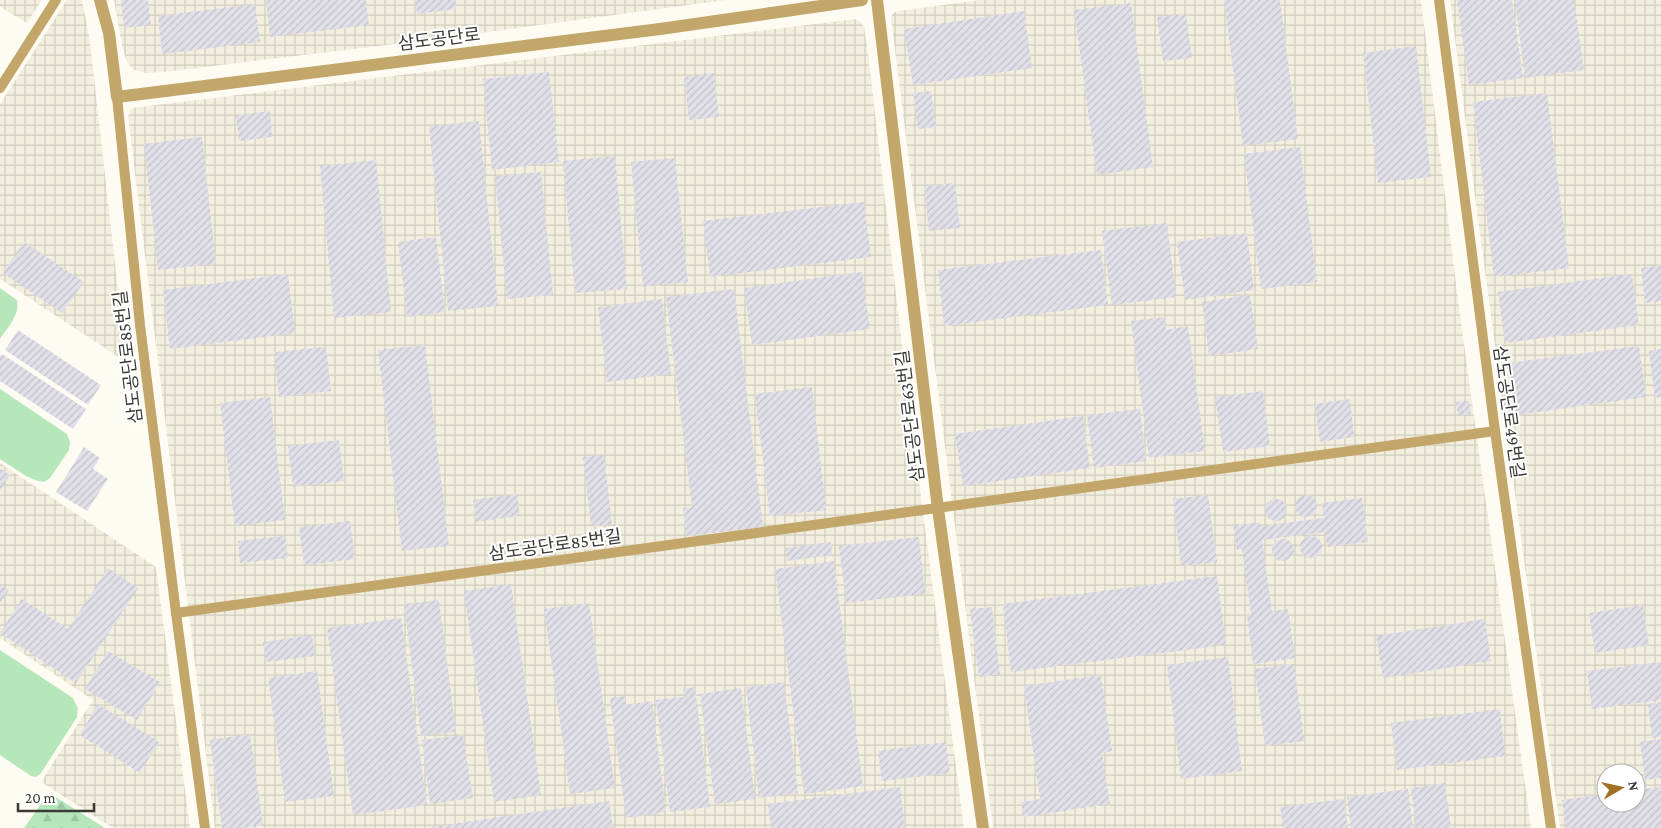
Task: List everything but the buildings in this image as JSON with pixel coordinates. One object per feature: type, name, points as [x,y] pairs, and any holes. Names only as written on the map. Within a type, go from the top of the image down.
[{"type":"street","points":[[100,0],[109,32],[117,97]]},
{"type":"street","name":"삼도공단로","points":[[117,97],[650,30],[862,0]]},
{"type":"street","name":"삼도공단로63번길","points":[[877,0],[938,509],[983,828]]},
{"type":"lane","points":[[0,88],[56,0]]},
{"type":"lane","name":"삼도공단로49번길","points":[[1439,0],[1495,431],[1551,828]]},
{"type":"lane","name":"삼도공단로85번길","points":[[117,97],[140,325],[205,828]]},
{"type":"lane","name":"삼도공단로85번길","points":[[176,613],[1495,431]]},
{"type":"shaded area","points":[[0,0],[42,0],[27,23],[0,7]]},
{"type":"shaded area","points":[[67,0],[82,0],[90,41],[126,362],[0,279],[0,104]]},
{"type":"shaded area","points":[[114,0],[726,0],[420,41],[146,73],[134,70],[127,62],[122,46]]},
{"type":"shaded area","points":[[980,0],[1421,0],[1458,300],[1531,828],[993,828],[891,18],[893,13],[898,11]]},
{"type":"shaded area","points":[[1450,0],[1661,0],[1661,828],[1560,828]]},
{"type":"shaded area","points":[[855,19],[860,21],[864,27],[868,53],[908,397],[964,828],[215,828],[128,116],[132,108]]},
{"type":"shaded area","points":[[0,463],[156,567],[190,828],[113,828],[41,782],[93,700],[0,638]]},
{"type":"green space","points":[[0,288],[17,300],[17,311],[13,321],[0,339]]},
{"type":"green space","points":[[0,389],[67,434],[70,442],[69,450],[50,478],[44,482],[26,476],[0,459]]},
{"type":"green space","points":[[0,650],[73,698],[78,709],[77,717],[41,773],[36,777],[31,776],[0,755]]},
{"type":"green space","points":[[48,794],[54,796],[105,828],[24,828]]}]
